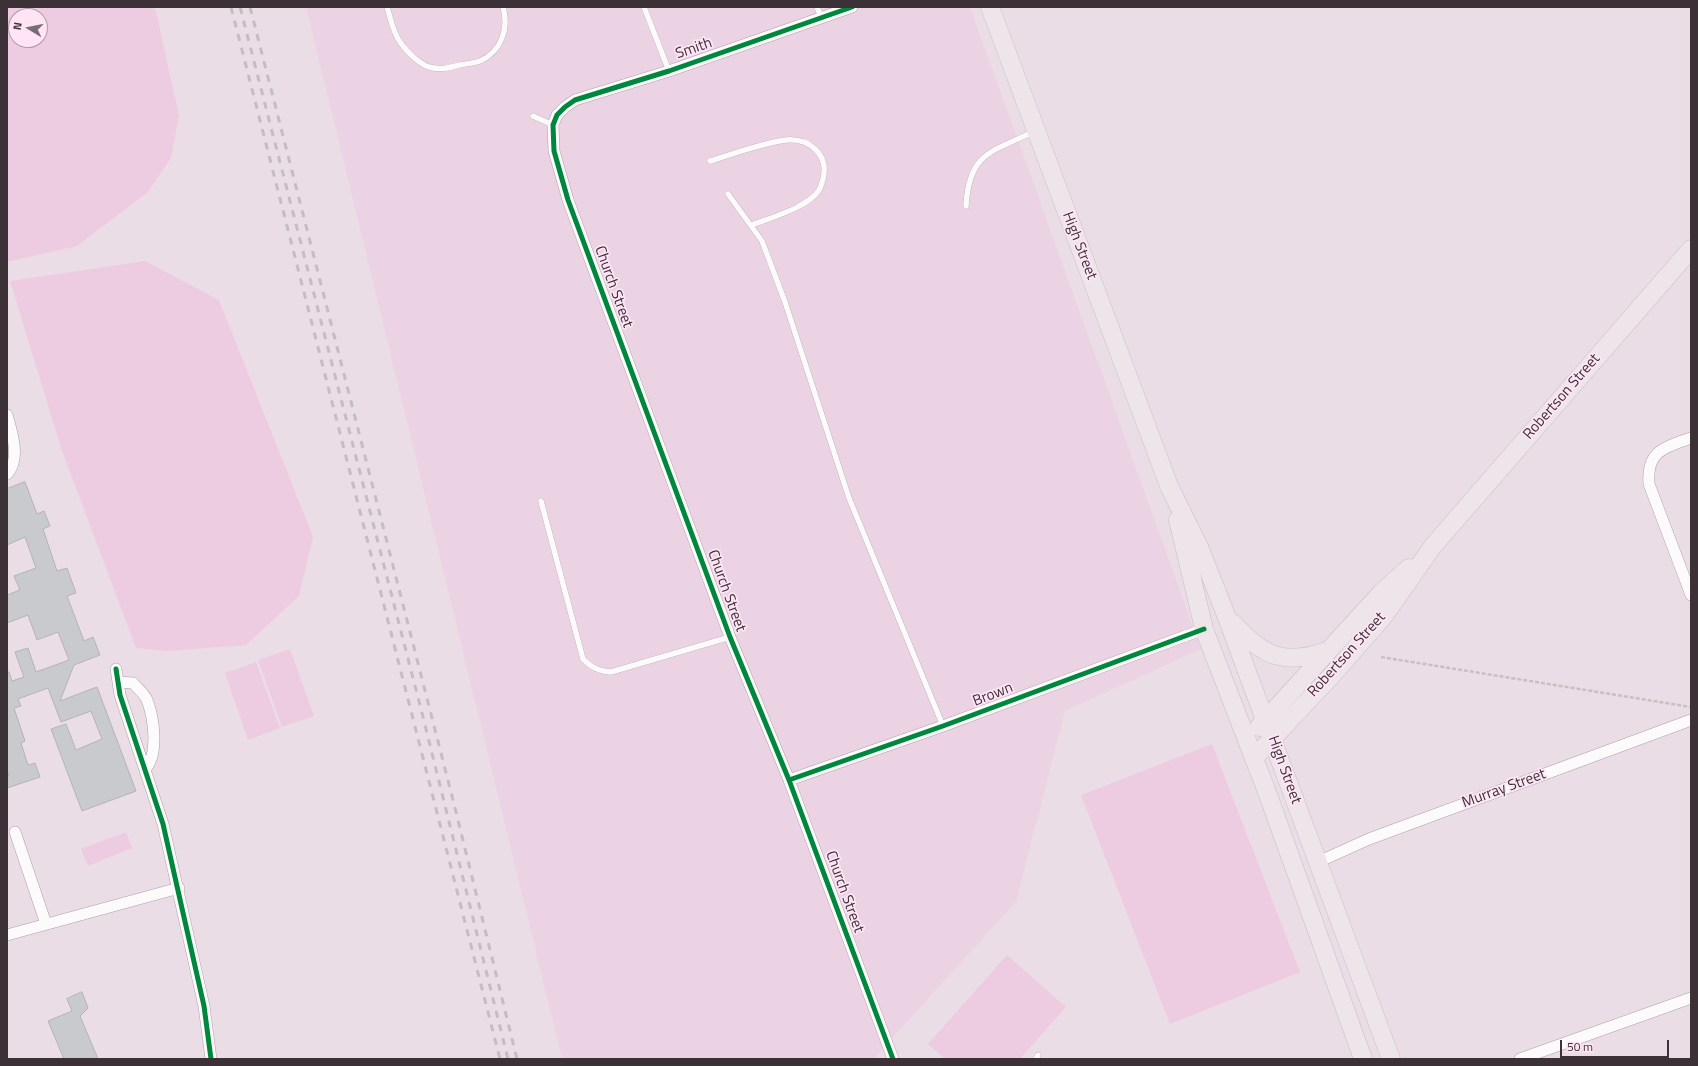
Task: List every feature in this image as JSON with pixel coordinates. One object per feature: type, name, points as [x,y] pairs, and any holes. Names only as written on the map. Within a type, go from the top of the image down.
[{"type":"main road","name":"High Street","points":[[990,7],[1169,486],[1200,549],[1226,615],[1391,1059]]},
{"type":"main road","name":"Robertson Street","points":[[1254,758],[1272,737],[1333,674],[1383,617],[1433,546],[1691,249]]},
{"type":"main road","name":"High Street","points":[[1169,486],[1204,630],[1247,739],[1363,1059]]},
{"type":"main road","name":"Robertson Street","points":[[1247,739],[1382,592],[1433,546]]},
{"type":"main road","points":[[1226,615],[1254,644],[1273,654],[1289,658],[1302,658],[1328,651]]},
{"type":"street","name":"Smith","points":[[553,126],[557,115],[575,100],[669,71],[819,12],[852,7]]},
{"type":"street","name":"Church Street","points":[[553,126],[554,151],[568,200],[730,637],[789,780],[893,1059]]},
{"type":"street","points":[[7,415],[12,432],[14,451],[13,462],[7,474]]},
{"type":"street","points":[[1691,438],[1664,448],[1654,456],[1648,472],[1649,484],[1691,595]]},
{"type":"street","name":"Brown","points":[[789,780],[943,726],[1204,630]]},
{"type":"street","points":[[116,669],[120,694],[163,824],[179,888],[204,1006],[211,1059]]},
{"type":"street","points":[[118,682],[133,683],[147,699],[154,741],[154,756],[145,769]]},
{"type":"street","name":"Murray Street","points":[[1318,862],[1369,839],[1691,720]]},
{"type":"street","points":[[15,832],[46,924]]},
{"type":"street","points":[[7,935],[179,888]]},
{"type":"street","points":[[1520,1059],[1691,998]]},
{"type":"lane","points":[[387,7],[394,31],[402,46],[428,67],[442,69],[480,61],[493,52],[501,42],[506,27],[503,7]]},
{"type":"lane","points":[[644,7],[669,71]]},
{"type":"lane","points":[[533,116],[553,126]]},
{"type":"lane","points":[[966,206],[967,189],[970,176],[978,162],[988,154],[1036,131]]},
{"type":"lane","points":[[710,161],[787,140],[801,141],[815,146],[822,158],[824,172],[819,190],[808,201],[793,209],[752,225]]},
{"type":"lane","points":[[728,194],[762,240],[785,302],[849,498],[943,726]]},
{"type":"lane","points":[[541,501],[583,659],[590,666],[600,671],[611,672],[730,637]]},
{"type":"path","points":[[1381,657],[1691,707]]},
{"type":"shaded area","points":[[7,7],[152,7],[156,11],[179,116],[171,158],[148,192],[77,246],[7,262]]},
{"type":"shaded area","points":[[306,7],[970,7],[1201,649],[1065,711],[1016,902],[873,1059],[562,1059]]},
{"type":"shaded area","points":[[145,261],[219,300],[313,537],[299,596],[246,645],[168,651],[136,648],[61,448],[10,281]]},
{"type":"shaded area","points":[[290,649],[314,716],[282,727],[258,660]]},
{"type":"shaded area","points":[[256,662],[280,728],[248,740],[225,673]]},
{"type":"shaded area","points":[[1212,744],[1300,972],[1170,1024],[1081,795]]},
{"type":"shaded area","points":[[126,832],[132,848],[88,866],[81,849]]},
{"type":"shaded area","points":[[1007,955],[1066,1007],[1020,1059],[945,1059],[928,1044]]},
{"type":"building","points":[[25,482],[37,514],[44,511],[50,526],[43,529],[57,571],[67,568],[76,593],[67,596],[84,641],[93,637],[100,655],[74,665],[60,701],[97,687],[136,791],[82,811],[51,729],[66,724],[76,750],[102,739],[91,711],[61,722],[48,688],[18,699],[21,706],[14,708],[25,741],[21,743],[28,765],[35,763],[40,777],[7,788],[7,777],[9,776],[7,770],[7,672],[9,672],[12,681],[24,677],[15,652],[28,648],[36,672],[69,660],[58,632],[37,640],[28,615],[7,623],[7,595],[20,590],[14,576],[36,568],[25,537],[7,545],[7,489]]},
{"type":"building","points":[[82,992],[88,1008],[80,1016],[98,1059],[64,1059],[48,1021],[72,1011],[67,999]]},
{"type":"railway","points":[[231,7],[500,1059]]},
{"type":"railway","points":[[240,7],[422,713],[508,1059]]},
{"type":"railway","points":[[250,7],[453,800],[517,1059]]},
{"type":"cycle path","points":[[852,7],[669,71],[575,100],[557,115],[553,125],[554,151],[568,200],[730,637],[789,780],[893,1059]]},
{"type":"cycle path","points":[[789,780],[943,726],[1204,629]]},
{"type":"cycle path","points":[[116,669],[120,695],[163,824],[204,1006],[211,1059]]}]
